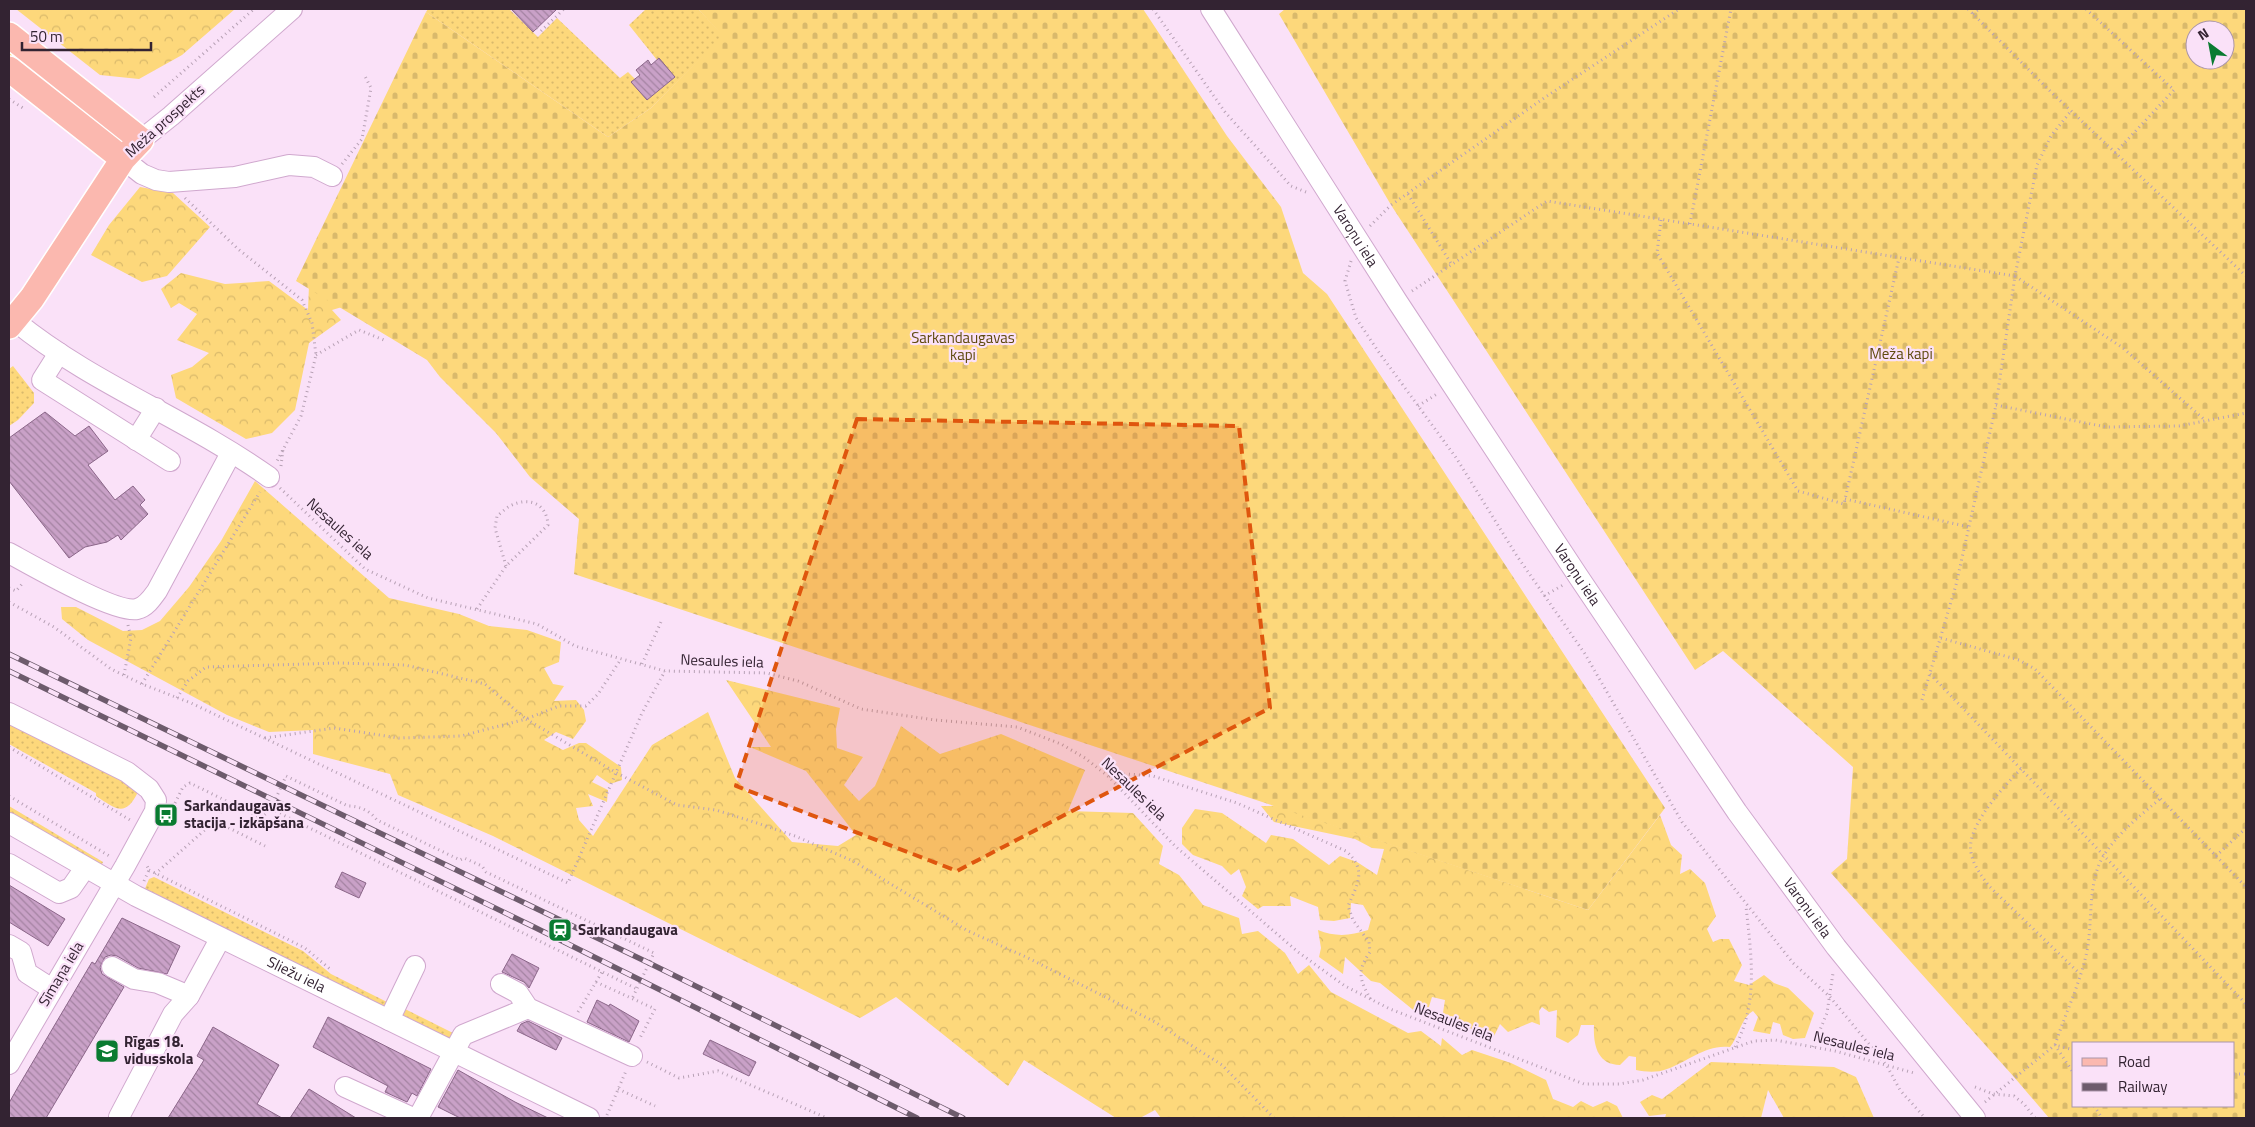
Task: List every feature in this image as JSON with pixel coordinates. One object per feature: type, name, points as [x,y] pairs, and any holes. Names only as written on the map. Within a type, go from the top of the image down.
[{"type":"main road","points":[[9,35],[141,140]]},
{"type":"main road","points":[[9,69],[123,159]]},
{"type":"main road","name":"Meža prospekts","points":[[12,323],[32,298],[123,159],[141,140]]},
{"type":"street","name":"Meža prospekts","points":[[141,140],[171,116],[292,9]]},
{"type":"street","name":"Varoņu iela","points":[[1211,9],[1397,301],[1737,812],[1836,947],[1973,1116]]},
{"type":"street","points":[[123,159],[142,174],[156,180],[169,182],[235,177],[289,165],[314,167],[332,176]]},
{"type":"street","points":[[12,323],[59,353],[156,408],[269,477]]},
{"type":"street","points":[[59,353],[42,380],[170,461]]},
{"type":"street","points":[[136,440],[156,408]]},
{"type":"street","points":[[9,553],[105,602],[122,608],[136,609],[147,603],[157,591],[231,453]]},
{"type":"street","name":"Sīmaņa iela","points":[[9,713],[127,772],[153,794],[156,800],[154,811],[125,866],[9,1064]]},
{"type":"street","name":"Sliežu iela","points":[[9,823],[114,885],[220,939],[589,1118]]},
{"type":"street","points":[[9,864],[59,894],[70,888],[85,868]]},
{"type":"street","points":[[119,1117],[173,1014],[189,996],[220,939]]},
{"type":"street","points":[[9,945],[21,952],[18,969],[52,989]]},
{"type":"street","points":[[389,1020],[415,966]]},
{"type":"street","points":[[112,967],[134,979],[158,983],[189,996]]},
{"type":"street","points":[[501,984],[518,993],[528,1008],[632,1056]]},
{"type":"street","points":[[418,1118],[463,1035],[528,1008]]},
{"type":"street","points":[[345,1087],[413,1118]]},
{"type":"path","points":[[154,98],[254,9]]},
{"type":"path","points":[[537,28],[541,31],[564,9]]},
{"type":"path","points":[[1153,9],[1225,112],[1285,180],[1291,186],[1309,193],[1326,191]]},
{"type":"path","points":[[1679,9],[1547,96],[1391,205],[1357,238],[1345,281],[1356,318],[1457,459],[1517,556],[1585,654],[1682,822],[1793,964],[1830,997],[1887,1066],[1900,1090],[1925,1118]]},
{"type":"path","points":[[1690,224],[1731,9]]},
{"type":"path","points":[[1968,9],[2071,111],[2246,276]]},
{"type":"path","points":[[1973,14],[1979,9]]},
{"type":"path","points":[[2086,9],[2174,90],[2115,153]]},
{"type":"path","points":[[332,176],[362,139],[371,88],[365,76]]},
{"type":"path","points":[[1922,700],[1956,586],[1996,405],[2015,276],[2037,165],[2051,136],[2071,111]]},
{"type":"path","points":[[169,182],[238,249],[302,300],[312,323],[316,355],[301,416],[284,446]]},
{"type":"path","points":[[1408,194],[1452,265]]},
{"type":"path","points":[[1397,301],[1547,201],[2015,276],[2123,348],[2206,421]]},
{"type":"path","points":[[1661,220],[1657,253],[1798,490],[1844,504],[1899,258]]},
{"type":"path","points":[[316,355],[358,330],[384,340]]},
{"type":"path","points":[[1996,405],[2106,427],[2179,426],[2246,413]]},
{"type":"path","points":[[142,684],[269,477]]},
{"type":"path","name":"Nesaules iela","points":[[269,477],[365,569],[428,598],[537,624],[575,646],[665,670],[767,673],[798,681],[861,709],[935,720],[1017,727],[1061,744],[1085,758],[1108,776],[1176,846],[1298,952],[1345,986],[1370,1000],[1584,1084],[1619,1084],[1643,1080],[1754,1041],[1775,1040],[1813,1047],[1916,1073],[1937,1073]]},
{"type":"path","points":[[1845,499],[1969,527]]},
{"type":"path","points":[[477,609],[506,566],[548,525],[547,514],[541,505],[529,502],[511,505],[497,516],[495,528],[506,566]]},
{"type":"path","points":[[9,588],[16,592],[22,584]]},
{"type":"path","points":[[9,602],[54,627],[111,669],[124,676],[192,703],[568,883],[615,772],[642,713],[665,670]]},
{"type":"path","points":[[642,664],[661,622]]},
{"type":"path","points":[[124,676],[131,638],[128,624]]},
{"type":"path","points":[[1941,638],[2019,660],[2035,669],[2246,888]]},
{"type":"path","points":[[265,738],[334,728],[399,738],[461,736],[526,719],[559,706],[586,706],[598,694],[621,659]]},
{"type":"path","points":[[177,698],[188,681],[206,667],[339,663],[404,666],[484,684],[526,719],[615,772],[677,805],[716,810],[754,822],[795,836],[853,861],[968,931],[1026,957],[1155,1022],[1222,1065],[1274,1118]]},
{"type":"path","points":[[1930,674],[2246,1004]]},
{"type":"path","points":[[9,747],[133,822]]},
{"type":"path","points":[[2021,769],[1989,806],[1971,842],[1972,853],[1981,876],[1986,882],[2081,975]]},
{"type":"path","points":[[1108,776],[1128,774],[1153,776],[1237,803],[1346,852],[1355,860],[1360,871],[1357,886],[1348,906],[1353,920],[1369,942],[1370,952],[1362,964],[1360,982],[1370,1000]]},
{"type":"path","points":[[183,787],[190,783],[261,818],[271,809],[286,776],[348,806],[356,806],[372,813],[378,820],[460,860],[464,858],[482,866],[486,872],[654,953],[632,999]]},
{"type":"path","points":[[9,796],[146,877]]},
{"type":"path","points":[[1973,1116],[1993,1094],[2055,1045],[2081,975],[2090,935],[2094,883],[2104,856],[2129,827],[2161,798]]},
{"type":"path","points":[[155,874],[215,821],[227,802]]},
{"type":"path","points":[[271,809],[637,989]]},
{"type":"path","points":[[215,821],[265,846]]},
{"type":"path","points":[[2216,856],[2246,828]]},
{"type":"path","points":[[149,870],[305,948],[332,971]]},
{"type":"path","points":[[1735,1047],[1745,1028],[1751,990],[1751,952],[1746,905]]},
{"type":"path","points":[[1813,1047],[1830,997],[1836,947]]},
{"type":"path","points":[[568,1025],[602,972]]},
{"type":"path","points":[[2055,1045],[2072,1049]]},
{"type":"path","points":[[2055,1045],[2072,1071]]},
{"type":"path","points":[[632,1056],[679,1078],[718,1071],[827,1118]]},
{"type":"path","points":[[1974,1087],[1993,1094],[2014,1096],[2024,1104],[2035,1118]]},
{"type":"path","points":[[618,1089],[655,1106]]},
{"type":"path","points":[[2095,1107],[2102,1118]]},
{"type":"highlighted area","points":[[857,419],[1239,426],[1270,708],[957,871],[736,786]]},
{"type":"green space","points":[[16,9],[235,9],[182,55],[139,79],[100,75]]},
{"type":"green space","points":[[428,9],[509,9],[538,37],[557,18],[620,78],[628,72],[635,79],[632,82],[647,100],[675,77],[657,60],[629,25],[646,9],[698,9],[724,36],[651,108],[608,137],[426,12]]},
{"type":"green space","name":"Sarkandaugavas kapi","points":[[698,9],[1143,9],[1227,136],[1281,207],[1303,273],[1327,294],[1665,808],[1588,910],[574,574],[579,519],[530,477],[496,433],[440,377],[427,360],[296,281],[426,12],[608,137],[651,108],[723,36]]},
{"type":"green space","name":"Meža kapi","points":[[1285,9],[2246,9],[2246,1118],[2049,1118],[1831,873],[1847,859],[1853,767],[1723,651],[1695,670],[1391,205],[1279,14]]},
{"type":"green space","points":[[9,47],[99,121],[102,127],[9,58]]},
{"type":"green space","points":[[140,187],[173,193],[210,227],[167,276],[142,282],[91,255],[109,225]]},
{"type":"green space","points":[[181,273],[225,284],[269,281],[308,310],[309,285],[342,307],[332,310],[341,320],[309,343],[295,410],[272,433],[246,439],[176,398],[171,375],[192,367],[209,353],[177,340],[197,314],[179,303],[171,308],[161,289]]},
{"type":"green space","points":[[13,366],[34,393],[34,403],[18,420],[9,426],[9,369]]},
{"type":"green space","points":[[255,481],[389,598],[459,614],[489,626],[527,630],[561,642],[559,662],[544,668],[553,684],[564,686],[554,701],[576,700],[584,710],[586,721],[573,739],[556,732],[544,740],[563,750],[579,743],[586,743],[621,767],[622,780],[610,784],[597,775],[592,782],[608,790],[607,802],[588,794],[593,806],[576,808],[579,820],[593,836],[652,745],[708,712],[735,778],[792,842],[838,846],[856,835],[806,771],[750,747],[771,747],[726,680],[840,708],[836,729],[837,748],[863,757],[844,785],[859,801],[875,786],[901,726],[940,754],[1001,734],[1085,770],[1068,811],[1133,813],[1163,846],[1159,864],[1179,875],[1203,905],[1239,918],[1242,934],[1258,931],[1285,953],[1298,974],[1309,965],[1331,992],[1408,1033],[1421,1031],[1441,1046],[1442,1038],[1462,1055],[1472,1050],[1511,1063],[1546,1080],[1553,1099],[1573,1107],[1581,1101],[1593,1107],[1607,1101],[1617,1106],[1623,1118],[1161,1118],[1155,1110],[1140,1118],[1116,1118],[1024,1060],[1008,1086],[896,997],[860,1018],[493,836],[398,795],[390,774],[313,754],[313,730],[269,732],[227,715],[88,640],[62,619],[61,607],[76,607],[123,631],[142,630],[160,621],[189,587],[221,541]]},
{"type":"green space","points":[[9,719],[122,777],[138,792],[129,805],[124,808],[120,809],[109,805],[96,796],[96,793],[9,744]]},
{"type":"green space","points":[[9,806],[103,862],[100,868],[9,813]]},
{"type":"green space","points":[[1261,806],[1276,806],[1588,910],[1660,815],[1671,845],[1682,855],[1680,874],[1690,869],[1705,883],[1716,916],[1707,929],[1713,942],[1720,939],[1729,939],[1742,965],[1734,981],[1749,985],[1764,975],[1774,983],[1788,988],[1814,1013],[1805,1038],[1793,1039],[1783,1035],[1780,1024],[1773,1022],[1770,1034],[1753,1031],[1758,1017],[1753,1011],[1746,1018],[1730,1047],[1713,1048],[1667,1069],[1648,1072],[1636,1070],[1636,1057],[1629,1056],[1620,1065],[1612,1064],[1601,1057],[1594,1039],[1594,1025],[1581,1025],[1578,1035],[1568,1043],[1556,1037],[1557,1010],[1549,1012],[1542,1007],[1539,1011],[1540,1025],[1532,1022],[1508,1032],[1500,1024],[1494,1036],[1483,1027],[1479,1033],[1473,1031],[1465,1022],[1442,1019],[1445,1000],[1432,997],[1427,1013],[1417,1013],[1380,983],[1371,981],[1345,957],[1343,974],[1319,957],[1321,948],[1318,930],[1330,934],[1343,935],[1368,930],[1371,919],[1363,905],[1351,903],[1350,918],[1334,921],[1320,920],[1318,907],[1290,896],[1291,906],[1263,906],[1258,909],[1242,896],[1246,887],[1239,869],[1231,875],[1222,866],[1193,855],[1182,844],[1182,828],[1195,809],[1222,813],[1266,843],[1271,835],[1293,839],[1329,865],[1340,856],[1357,862],[1377,875],[1384,849],[1372,848],[1355,839],[1274,822]]},
{"type":"green space","points":[[154,877],[303,951],[331,974],[387,1002],[384,1007],[144,891],[149,879]]},
{"type":"green space","points":[[405,1009],[455,1034],[451,1040],[402,1015]]},
{"type":"green space","points":[[1711,1062],[1834,1067],[1856,1077],[1874,1118],[1784,1118],[1768,1090],[1761,1118],[1665,1118],[1666,1114],[1649,1116],[1640,1102],[1652,1095],[1662,1099]]},
{"type":"building","points":[[511,9],[557,9],[533,32]]},
{"type":"building","points":[[659,58],[675,77],[647,100],[631,82],[640,75],[636,70],[648,60],[651,65]]},
{"type":"building","points":[[45,412],[75,436],[89,426],[108,451],[88,465],[115,500],[133,486],[145,500],[140,505],[148,514],[121,540],[118,535],[107,542],[85,547],[69,558],[9,481],[9,438]]},
{"type":"building","points":[[342,872],[366,883],[359,898],[335,887]]},
{"type":"building","points":[[9,885],[65,919],[48,946],[9,922]]},
{"type":"building","points":[[122,918],[180,946],[167,974],[138,968],[117,956],[105,957],[100,967],[102,974],[124,987],[46,1118],[9,1118],[9,1103],[18,1087],[92,962],[95,964]]},
{"type":"building","points":[[512,954],[539,968],[529,988],[524,982],[502,972]]},
{"type":"building","points":[[597,1000],[609,1006],[610,1004],[639,1021],[629,1042],[587,1022]]},
{"type":"building","points":[[328,1017],[431,1069],[417,1096],[412,1093],[407,1102],[385,1092],[388,1086],[313,1047]]},
{"type":"building","points":[[528,1021],[562,1038],[556,1050],[517,1031],[521,1024]]},
{"type":"building","points":[[213,1027],[279,1065],[257,1104],[282,1118],[168,1118],[204,1060],[197,1056]]},
{"type":"building","points":[[710,1040],[756,1062],[749,1076],[703,1054]]},
{"type":"building","points":[[458,1070],[548,1118],[460,1118],[438,1107]]},
{"type":"building","points":[[309,1089],[356,1118],[290,1118]]},
{"type":"railway","points":[[9,654],[649,963],[963,1118]]},
{"type":"railway","points":[[9,671],[534,927],[917,1118]]},
{"type":"place","name":"Sarkandaugavas stacija - izkāpšana","points":[[166,815]]},
{"type":"place","name":"Sarkandaugava","points":[[560,930]]},
{"type":"place","name":"Rīgas 18. vidusskola","points":[[107,1051]]}]
